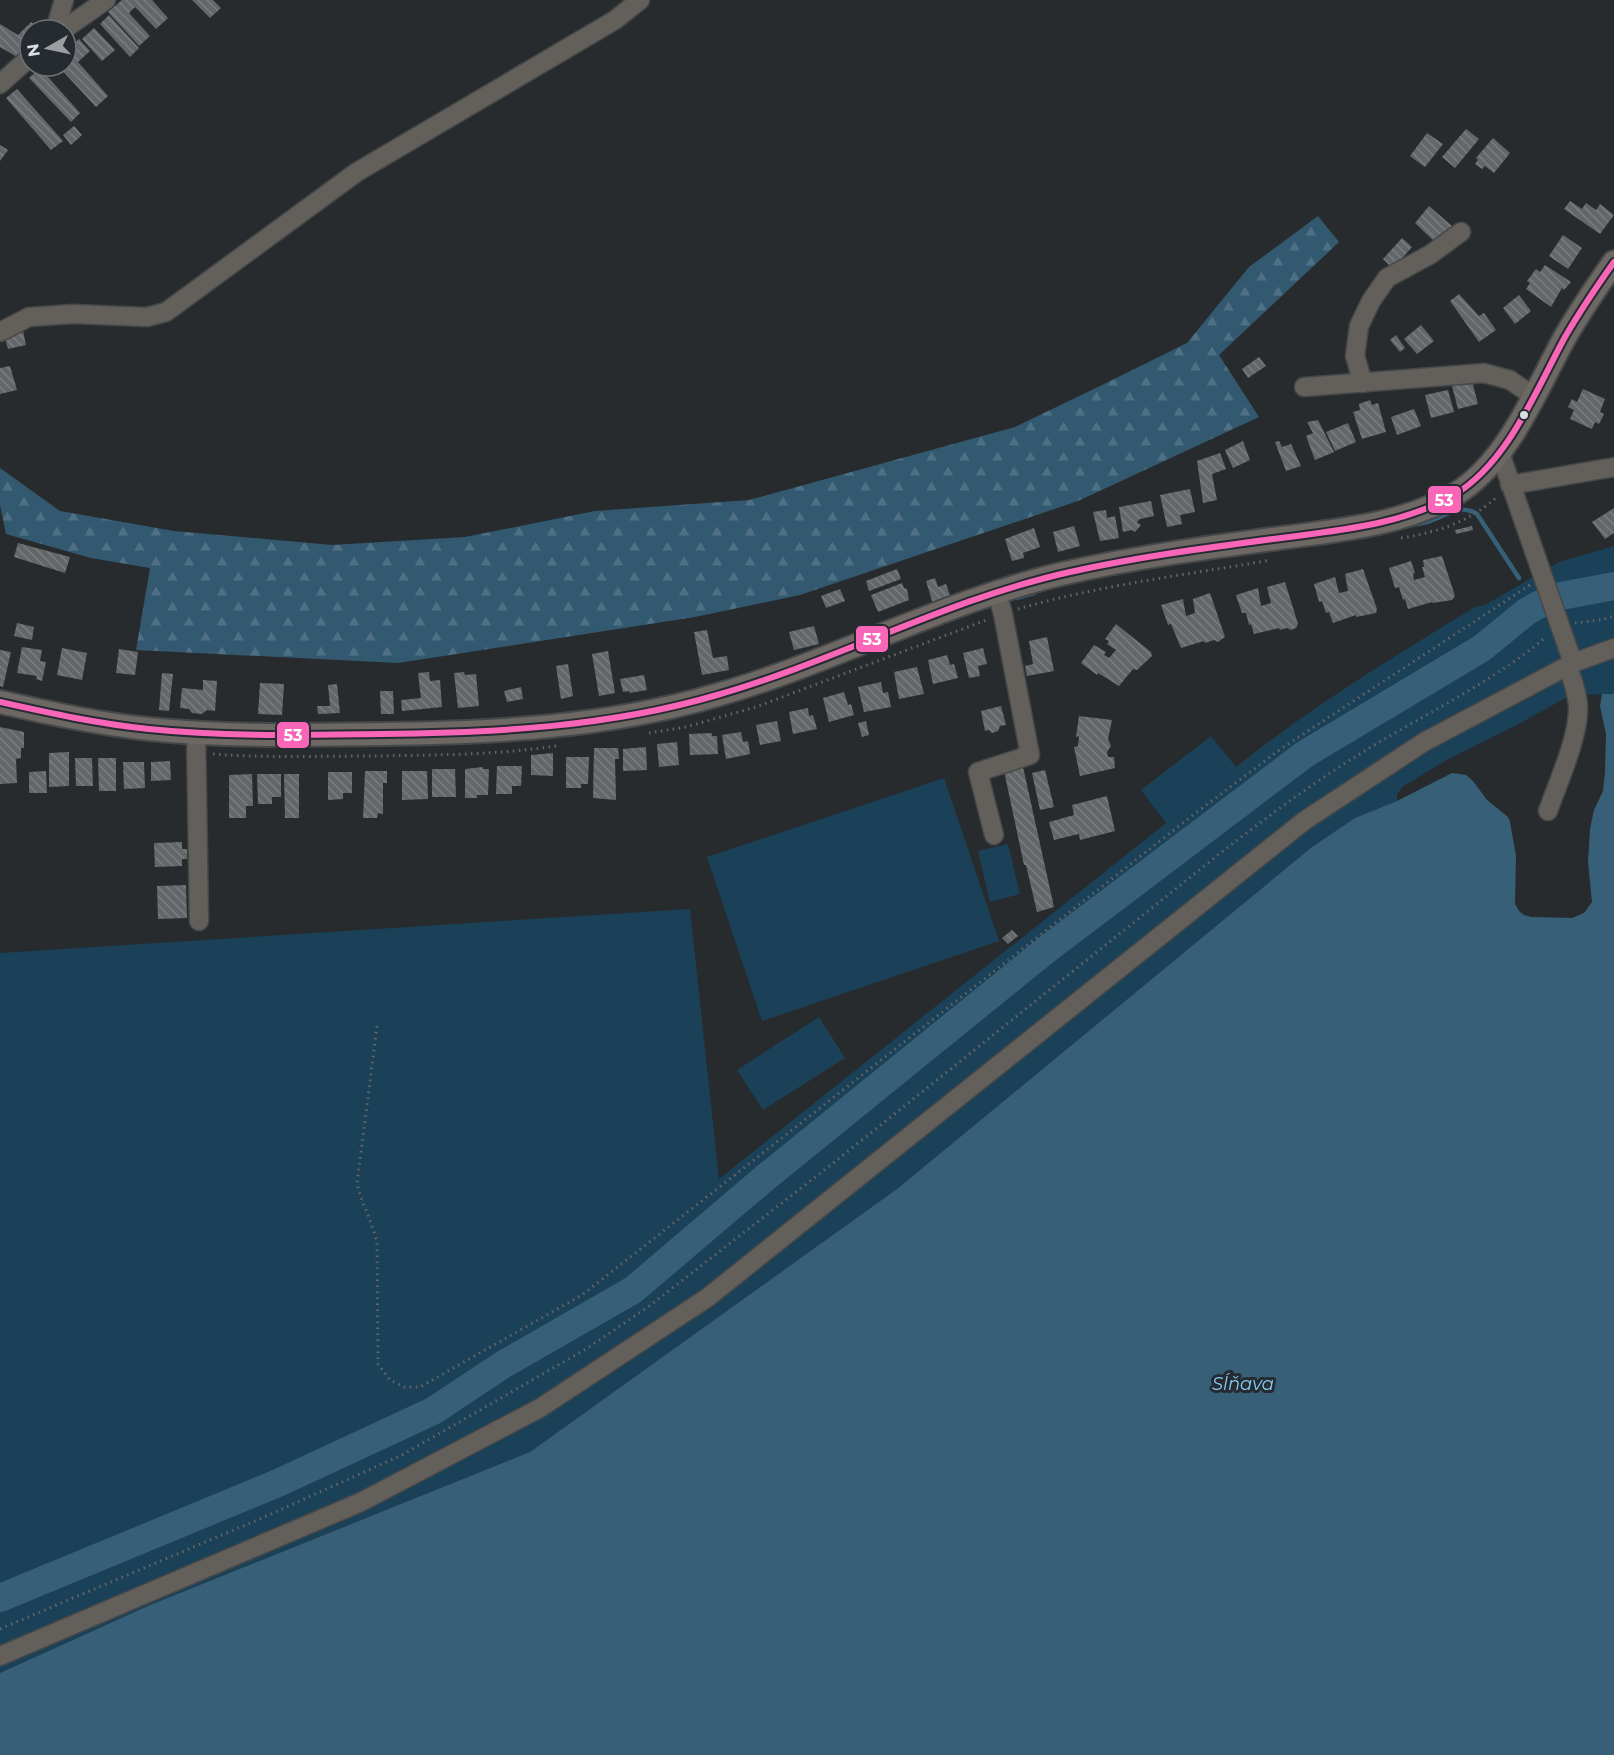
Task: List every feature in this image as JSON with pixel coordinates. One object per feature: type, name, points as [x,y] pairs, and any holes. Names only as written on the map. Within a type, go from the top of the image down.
[{"type":"main road","points":[[0,702],[113,724],[196,733],[347,735],[490,731],[590,721],[711,697],[779,676],[916,622],[1059,574],[1358,526],[1402,516],[1456,494],[1481,474],[1500,453],[1569,330],[1614,262]]},
{"type":"street","points":[[59,18],[64,0]]},
{"type":"street","points":[[78,20],[106,0]]},
{"type":"street","points":[[0,332],[29,317],[73,314],[147,317],[166,312],[357,172],[615,20],[640,0]]},
{"type":"street","points":[[0,84],[18,68]]},
{"type":"street","points":[[1363,383],[1355,356],[1359,326],[1371,301],[1388,278],[1431,254],[1461,232]]},
{"type":"street","points":[[1304,387],[1484,373],[1510,380],[1533,396]]},
{"type":"street","points":[[1500,453],[1557,617],[1577,699],[1578,712],[1574,737],[1548,811]]},
{"type":"street","points":[[1510,485],[1614,467]]},
{"type":"street","points":[[994,835],[978,772],[1030,755],[997,593]]},
{"type":"street","points":[[0,1656],[361,1502],[540,1408],[707,1299],[1304,821],[1424,742],[1570,664],[1613,650]]},
{"type":"street","points":[[196,733],[199,921]]},
{"type":"path","points":[[377,1026],[357,1184],[377,1244],[378,1364],[390,1380],[404,1387],[420,1387],[582,1295],[1192,815],[1282,748],[1544,583]]},
{"type":"path","points":[[0,1629],[262,1518],[402,1455],[493,1405],[586,1349],[685,1279],[1228,847],[1292,799],[1355,757],[1483,681],[1535,646],[1557,617],[1601,620],[1614,616]]},
{"type":"shaded area","points":[[1614,546],[1614,694],[1571,695],[1445,761],[1402,787],[1397,795],[1397,801],[1355,818],[1312,847],[897,1189],[530,1452],[150,1605],[0,1673],[0,953],[690,909],[719,1179],[1166,823],[1141,790],[1211,736],[1236,767],[1323,703],[1475,607],[1485,605],[1559,562]]},
{"type":"shaded area","points":[[944,778],[999,941],[762,1021],[707,857]]},
{"type":"shaded area","points":[[1008,844],[1020,894],[990,902],[978,851]]},
{"type":"shaded area","points":[[819,1017],[845,1058],[763,1110],[737,1070]]},
{"type":"green space","points":[[1318,216],[1339,242],[1219,355],[1259,417],[1078,501],[800,595],[695,617],[398,663],[136,650],[150,568],[91,558],[6,534],[0,505],[0,468],[60,511],[174,531],[332,545],[465,537],[595,511],[749,500],[1015,427],[1187,343],[1249,267]]},
{"type":"water","name":"Sĺňava","points":[[1602,694],[1614,694],[1614,1755],[0,1755],[0,1673],[150,1605],[530,1452],[897,1189],[1312,847],[1355,818],[1397,801],[1452,773],[1466,775],[1487,800],[1508,817],[1510,822],[1516,856],[1515,904],[1519,911],[1531,917],[1572,918],[1584,913],[1592,902],[1588,862],[1590,829],[1594,810],[1603,791],[1605,773],[1606,734],[1600,706]]},
{"type":"building","points":[[122,0],[152,0],[168,18],[156,29],[135,7],[129,13],[150,36],[139,46],[108,12]]},
{"type":"building","points":[[192,0],[213,0],[221,8],[210,18]]},
{"type":"building","points":[[109,15],[139,48],[130,57],[100,24]]},
{"type":"building","points":[[0,24],[18,35],[17,57],[0,47]]},
{"type":"building","points":[[94,28],[115,50],[102,61],[82,39]]},
{"type":"building","points":[[78,40],[90,51],[78,62]]},
{"type":"building","points":[[78,62],[108,96],[96,107],[69,78],[78,78]]},
{"type":"building","points":[[29,78],[49,78],[80,113],[71,122]]},
{"type":"building","points":[[17,89],[63,141],[51,150],[6,98]]},
{"type":"building","points":[[74,126],[82,135],[71,145],[63,135]]},
{"type":"building","points":[[1466,129],[1479,139],[1455,168],[1442,157]]},
{"type":"building","points":[[1427,133],[1443,144],[1425,167],[1410,156]]},
{"type":"building","points":[[1493,138],[1510,153],[1494,173],[1485,166],[1482,169],[1475,164],[1478,160],[1476,158]]},
{"type":"building","points":[[0,145],[8,150],[0,161]]},
{"type":"building","points":[[1570,201],[1582,209],[1586,203],[1596,210],[1600,204],[1614,215],[1600,234],[1564,209]]},
{"type":"building","points":[[1429,206],[1452,226],[1436,243],[1415,223]]},
{"type":"building","points":[[1563,235],[1582,248],[1568,269],[1549,256]]},
{"type":"building","points":[[1402,238],[1412,247],[1393,269],[1383,259]]},
{"type":"building","points":[[1545,265],[1571,282],[1564,290],[1562,288],[1551,307],[1526,289],[1530,283],[1527,281],[1536,269],[1540,272]]},
{"type":"building","points":[[1459,294],[1479,316],[1484,313],[1496,330],[1479,342],[1450,301]]},
{"type":"building","points":[[1519,295],[1531,311],[1515,324],[1503,308]]},
{"type":"building","points":[[1421,325],[1434,341],[1417,354],[1404,339]]},
{"type":"building","points":[[23,331],[26,345],[8,349],[4,335]]},
{"type":"building","points":[[1396,335],[1405,348],[1400,352],[1390,340]]},
{"type":"building","points":[[1259,357],[1266,366],[1248,378],[1242,369]]},
{"type":"building","points":[[10,366],[17,390],[0,394],[0,368]]},
{"type":"building","points":[[1472,381],[1478,404],[1458,409],[1452,386]]},
{"type":"building","points":[[1583,389],[1605,399],[1600,412],[1604,414],[1599,424],[1595,422],[1592,429],[1570,419],[1574,410],[1568,407],[1572,399],[1577,402]]},
{"type":"building","points":[[1448,390],[1454,412],[1431,418],[1425,395]]},
{"type":"building","points":[[1370,400],[1372,405],[1378,403],[1386,432],[1362,439],[1353,412],[1360,410],[1359,404]]},
{"type":"building","points":[[1414,409],[1421,426],[1397,435],[1391,417]]},
{"type":"building","points":[[1318,420],[1334,452],[1315,460],[1306,436],[1313,433],[1307,422]]},
{"type":"building","points":[[1348,423],[1356,442],[1335,451],[1326,432]]},
{"type":"building","points":[[1243,441],[1250,460],[1233,468],[1225,450]]},
{"type":"building","points":[[1279,441],[1282,447],[1291,444],[1301,466],[1286,471],[1275,442]]},
{"type":"building","points":[[1220,453],[1226,469],[1212,474],[1217,500],[1203,503],[1197,461]]},
{"type":"building","points":[[1190,489],[1195,512],[1180,515],[1182,524],[1167,527],[1160,495]]},
{"type":"building","points":[[1151,501],[1154,516],[1140,519],[1137,522],[1141,525],[1135,532],[1132,530],[1123,532],[1119,507]]},
{"type":"building","points":[[1614,508],[1614,533],[1605,539],[1592,522]]},
{"type":"building","points":[[1106,510],[1107,518],[1115,516],[1119,538],[1100,541],[1093,512]]},
{"type":"building","points":[[1074,526],[1080,546],[1058,552],[1053,532]]},
{"type":"building","points":[[1472,526],[1473,530],[1456,534],[1455,530]]},
{"type":"building","points":[[1034,528],[1040,547],[1023,553],[1024,558],[1012,561],[1005,539]]},
{"type":"building","points":[[18,543],[70,557],[65,573],[14,557]]},
{"type":"building","points":[[1442,556],[1455,596],[1452,600],[1432,602],[1408,609],[1399,587],[1395,588],[1389,568],[1411,561],[1415,573],[1413,574],[1414,580],[1425,577],[1422,567],[1424,567],[1423,560]]},
{"type":"building","points":[[897,569],[901,579],[869,591],[866,581]]},
{"type":"building","points":[[1363,569],[1377,609],[1376,613],[1356,617],[1356,615],[1333,623],[1322,601],[1319,602],[1314,584],[1335,577],[1339,593],[1348,591],[1345,574]]},
{"type":"building","points":[[935,578],[938,587],[946,584],[951,598],[933,604],[926,581]]},
{"type":"building","points":[[1285,582],[1298,624],[1296,628],[1280,630],[1279,628],[1254,634],[1246,613],[1242,613],[1236,595],[1258,588],[1261,606],[1271,603],[1267,587]]},
{"type":"building","points":[[902,583],[907,589],[909,600],[878,612],[871,595]]},
{"type":"building","points":[[840,589],[845,601],[826,608],[821,596]]},
{"type":"building","points":[[1210,593],[1225,637],[1218,642],[1214,640],[1205,643],[1204,641],[1181,648],[1171,624],[1168,625],[1161,605],[1183,599],[1186,616],[1195,613],[1193,599]]},
{"type":"building","points":[[17,623],[34,627],[32,640],[14,636]]},
{"type":"building","points":[[1116,624],[1151,652],[1152,656],[1137,670],[1133,669],[1119,686],[1098,673],[1097,675],[1081,663],[1094,645],[1106,652],[1104,655],[1109,658],[1116,650],[1107,644],[1109,641],[1105,639]]},
{"type":"building","points":[[814,626],[819,644],[794,650],[789,632]]},
{"type":"building","points":[[707,630],[713,658],[727,656],[729,670],[702,675],[694,632]]},
{"type":"building","points":[[1047,637],[1054,671],[1027,676],[1025,666],[1033,664],[1029,641]]},
{"type":"building","points":[[22,647],[42,650],[40,661],[46,662],[42,681],[36,679],[37,676],[17,673]]},
{"type":"building","points":[[62,648],[87,653],[82,680],[57,675]]},
{"type":"building","points":[[983,648],[987,664],[978,666],[980,676],[969,678],[963,653]]},
{"type":"building","points":[[119,649],[138,652],[135,675],[116,673]]},
{"type":"building","points":[[0,650],[11,652],[3,687],[0,686]]},
{"type":"building","points":[[608,651],[615,693],[599,696],[592,654]]},
{"type":"building","points":[[947,655],[950,665],[954,664],[958,678],[933,684],[928,660]]},
{"type":"building","points":[[568,664],[573,696],[561,699],[556,666]]},
{"type":"building","points":[[917,667],[924,694],[899,699],[894,672]]},
{"type":"building","points":[[429,672],[430,681],[440,680],[442,707],[402,711],[401,700],[421,698],[418,673]]},
{"type":"building","points":[[464,672],[465,675],[476,674],[479,706],[458,708],[454,673]]},
{"type":"building","points":[[162,673],[173,674],[169,711],[159,710]]},
{"type":"building","points":[[644,675],[647,690],[623,692],[620,679]]},
{"type":"building","points":[[203,680],[217,681],[215,711],[207,710],[202,714],[180,708],[182,688],[203,690]]},
{"type":"building","points":[[881,682],[883,693],[888,692],[891,707],[864,712],[858,687]]},
{"type":"building","points":[[260,683],[284,684],[282,715],[258,714]]},
{"type":"building","points":[[337,684],[340,713],[318,714],[317,706],[330,706],[328,685]]},
{"type":"building","points":[[521,687],[523,699],[507,702],[504,691]]},
{"type":"building","points":[[380,691],[393,691],[394,714],[381,714]]},
{"type":"building","points":[[844,692],[854,715],[829,722],[823,698]]},
{"type":"building","points":[[1001,706],[1006,725],[1000,726],[998,731],[992,733],[989,730],[985,731],[981,711]]},
{"type":"building","points":[[808,708],[809,716],[813,715],[817,729],[793,734],[789,712]]},
{"type":"building","points":[[1079,716],[1112,720],[1108,739],[1111,746],[1107,752],[1108,757],[1114,757],[1115,768],[1080,776],[1074,747],[1078,746],[1079,736],[1076,737]]},
{"type":"building","points":[[777,721],[781,741],[760,745],[756,725]]},
{"type":"building","points":[[866,721],[869,735],[862,737],[858,723]]},
{"type":"building","points":[[0,727],[24,732],[24,748],[21,748],[21,758],[16,759],[17,783],[0,784]]},
{"type":"building","points":[[741,732],[743,742],[748,741],[750,754],[726,759],[722,735]]},
{"type":"building","points":[[712,733],[712,736],[717,736],[718,754],[690,755],[689,734]]},
{"type":"building","points":[[677,742],[679,765],[659,767],[657,744]]},
{"type":"building","points":[[646,747],[647,770],[623,771],[623,749]]},
{"type":"building","points":[[594,748],[618,748],[619,759],[615,759],[616,800],[593,798]]},
{"type":"building","points":[[69,752],[69,786],[49,787],[49,753]]},
{"type":"building","points":[[553,753],[553,776],[531,775],[531,755]]},
{"type":"building","points":[[566,757],[589,757],[588,784],[581,784],[581,788],[566,788]]},
{"type":"building","points":[[75,758],[92,758],[93,786],[76,786]]},
{"type":"building","points":[[98,758],[116,758],[116,791],[99,791]]},
{"type":"building","points":[[170,761],[171,780],[151,781],[151,762]]},
{"type":"building","points":[[123,762],[144,762],[145,788],[124,789]]},
{"type":"building","points":[[497,766],[522,766],[521,786],[512,786],[512,794],[496,794]]},
{"type":"building","points":[[483,767],[483,769],[489,769],[488,795],[465,798],[465,769]]},
{"type":"building","points":[[1023,767],[1054,907],[1037,912],[1026,865],[1024,865],[1004,771]]},
{"type":"building","points":[[432,769],[455,769],[456,797],[432,797]]},
{"type":"building","points":[[1045,770],[1054,807],[1040,810],[1032,773]]},
{"type":"building","points":[[46,771],[47,793],[29,793],[29,772]]},
{"type":"building","points":[[365,771],[387,771],[387,783],[383,783],[383,814],[378,813],[377,818],[363,818]]},
{"type":"building","points":[[402,771],[427,771],[428,799],[402,800]]},
{"type":"building","points":[[328,772],[352,772],[352,793],[343,793],[343,799],[328,800]]},
{"type":"building","points":[[252,774],[253,806],[246,806],[246,818],[229,818],[229,775]]},
{"type":"building","points":[[257,774],[281,774],[281,797],[272,797],[272,804],[258,804]]},
{"type":"building","points":[[284,774],[299,774],[299,818],[285,818]]},
{"type":"building","points":[[1107,796],[1115,831],[1080,840],[1079,834],[1054,840],[1049,822],[1074,815],[1072,805]]},
{"type":"building","points":[[182,842],[182,849],[187,849],[187,859],[182,859],[182,866],[155,867],[154,843]]},
{"type":"building","points":[[186,885],[187,918],[158,919],[157,886]]},
{"type":"building","points":[[1012,930],[1018,936],[1008,944],[1002,938]]},
{"type":"waterway","points":[[1411,525],[1430,521],[1453,511],[1471,511],[1477,514],[1519,578]]},
{"type":"waterway","points":[[0,1598],[278,1483],[433,1411],[504,1364],[633,1290],[766,1177],[1046,950],[1305,754],[1482,648],[1538,605],[1561,596],[1614,586]]},
{"type":"waterway","points":[[1016,598],[1034,593]]},
{"type":"waterway","points":[[1530,599],[1534,607]]},
{"type":"transit line","name":"53","points":[[0,702],[130,727],[178,732],[236,734],[465,732],[592,721],[676,706],[717,695],[805,665],[980,598],[1070,572],[1146,557],[1366,526],[1412,514],[1454,495],[1490,464],[1519,424],[1565,337],[1614,262]]}]
